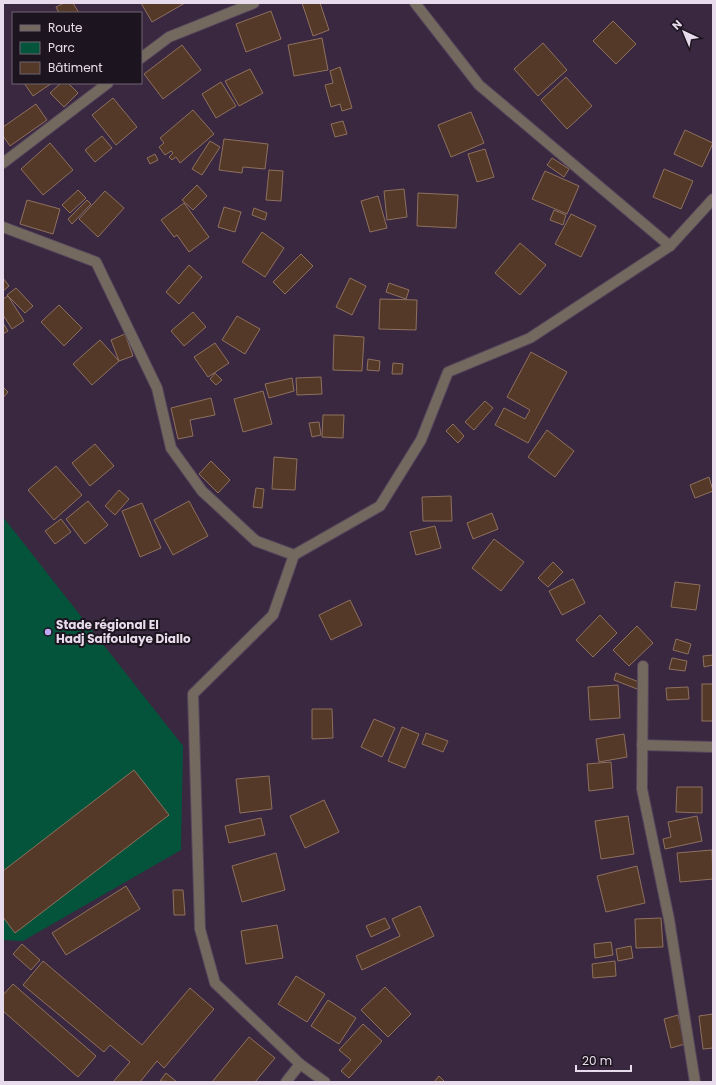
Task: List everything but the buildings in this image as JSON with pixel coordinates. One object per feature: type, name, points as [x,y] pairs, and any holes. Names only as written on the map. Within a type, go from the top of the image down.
[{"type":"street","points":[[142,57],[169,37],[254,3]]},
{"type":"street","points":[[415,3],[479,85],[670,246]]},
{"type":"street","points":[[3,162],[107,84]]},
{"type":"street","points":[[325,1082],[300,1064],[215,983],[200,929],[193,694],[273,615],[294,555],[380,506],[421,440],[448,372],[530,338],[670,246],[713,199]]},
{"type":"street","points":[[3,227],[96,262],[157,388],[171,448],[202,491],[256,541],[294,555]]},
{"type":"street","points":[[643,666],[642,789],[669,919],[695,1082]]},
{"type":"street","points":[[642,746],[713,747]]},
{"type":"street","points":[[286,1082],[300,1064]]},
{"type":"green space","name":"Stade régional El Hadj Saifoulaye Diallo","points":[[3,517],[183,746],[181,850],[23,941],[3,940]]},
{"type":"place","name":"Stade régional El Hadj Saifoulaye Diallo","points":[[48,632]]}]
